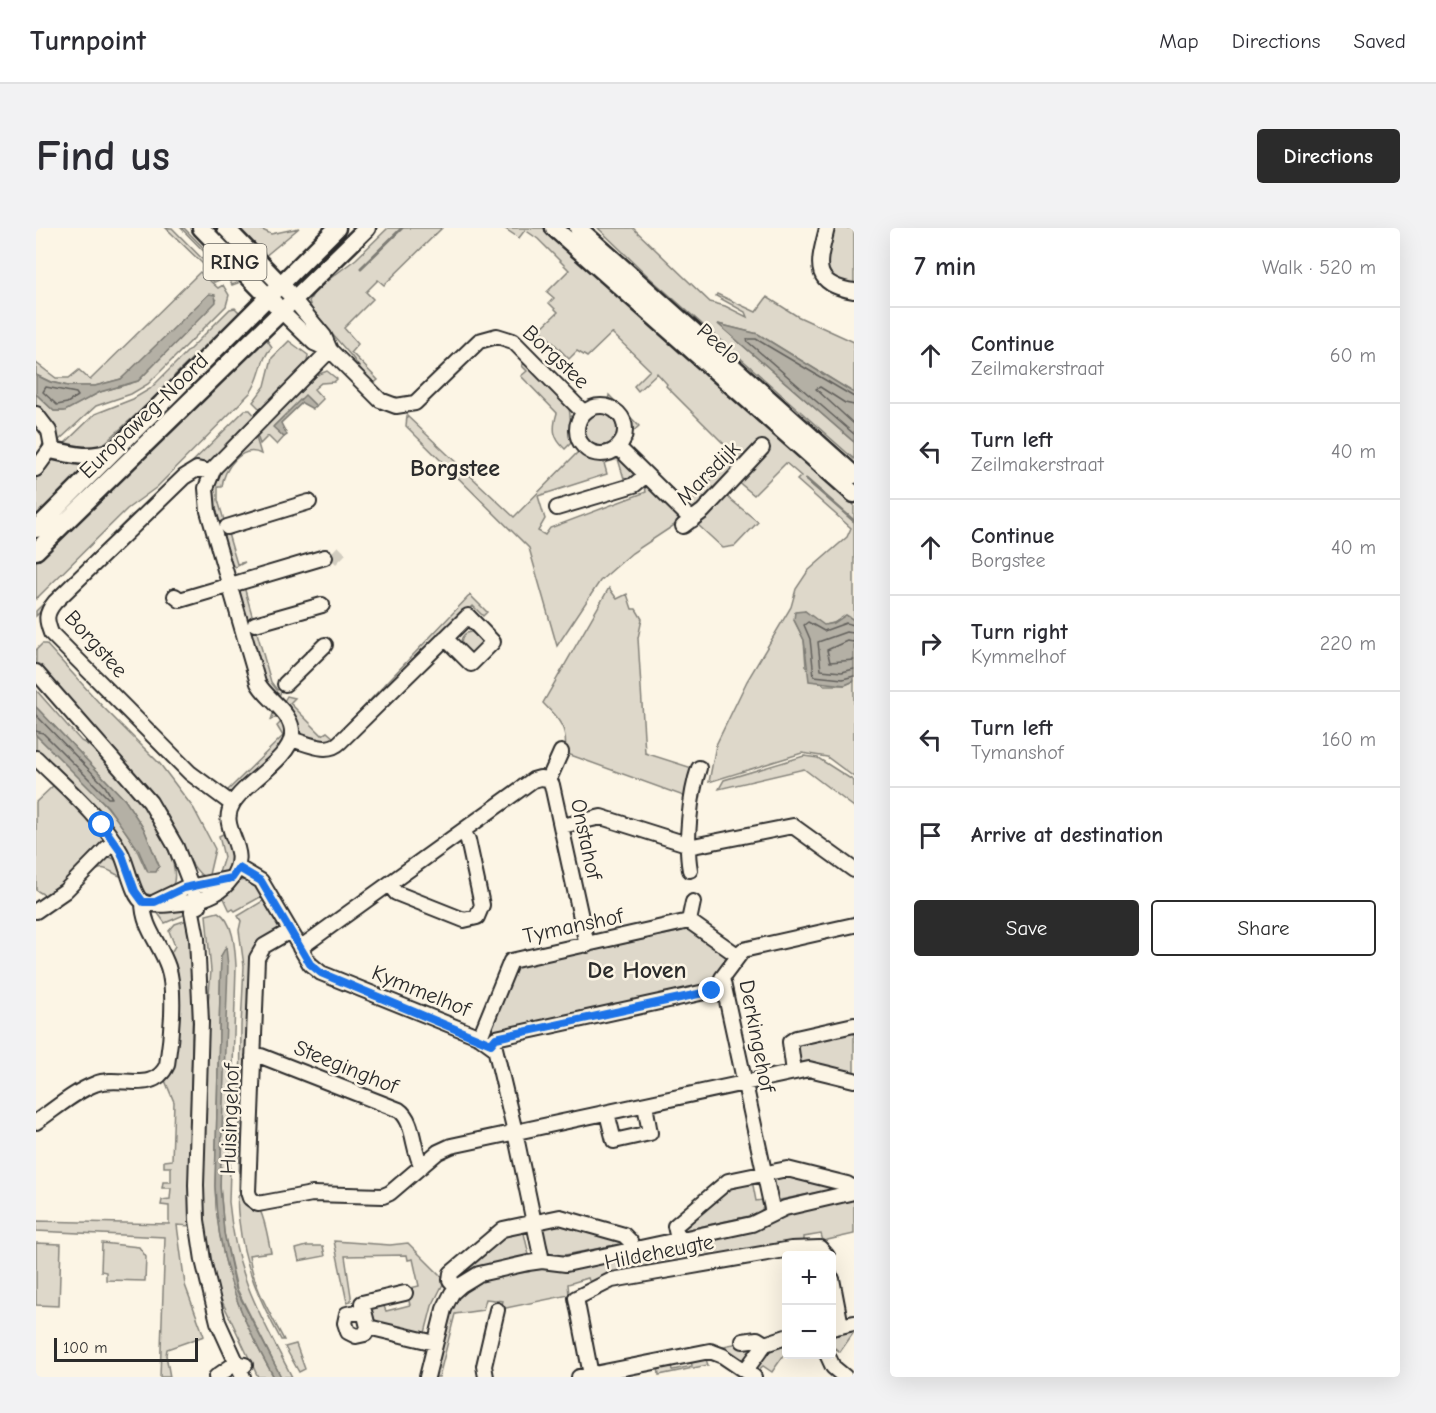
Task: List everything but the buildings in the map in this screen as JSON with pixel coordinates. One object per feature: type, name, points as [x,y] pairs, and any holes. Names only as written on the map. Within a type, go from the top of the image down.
[{"type":"main road","name":"RING","points":[[201,228],[268,296],[288,306]]},
{"type":"main road","name":"RING","points":[[226,228],[282,283]]},
{"type":"main road","name":"Europaweg-Noord","points":[[36,529],[337,228]]},
{"type":"main road","name":"Europaweg-Noord","points":[[36,551],[368,228]]},
{"type":"main road","name":"Peelo","points":[[554,228],[854,494]]},
{"type":"main road","name":"Peelo","points":[[578,228],[854,475]]},
{"type":"main road","points":[[282,283],[288,306]]},
{"type":"main road","points":[[51,450],[85,458],[97,457],[115,450]]},
{"type":"street","points":[[827,228],[818,266],[832,285],[854,291]]},
{"type":"street","name":"Borgstee","points":[[288,306],[314,343],[330,350],[380,400],[388,405],[404,406],[418,400],[479,341],[488,337],[502,336],[517,344],[584,413]]},
{"type":"street","points":[[36,758],[102,825],[127,864],[135,891],[149,902],[165,905],[195,901],[222,890],[235,873],[240,852],[228,821],[232,804],[282,753],[291,739],[289,720],[264,694],[258,683],[208,512],[206,488],[212,472],[330,350]]},
{"type":"street","points":[[601,406],[616,411],[621,417],[625,432],[618,447],[603,454],[587,449],[581,442],[577,430],[584,413],[601,406]]},
{"type":"street","points":[[36,414],[49,430],[51,450],[36,469]]},
{"type":"street","points":[[557,508],[634,485],[646,475],[618,447]]},
{"type":"street","name":"Marsdijk","points":[[646,475],[687,523],[762,448]]},
{"type":"street","name":"Borgstee","points":[[212,472],[197,469],[184,477],[55,602],[47,611],[46,621],[51,633],[190,773],[232,804]]},
{"type":"street","points":[[227,527],[309,502]]},
{"type":"street","points":[[175,596],[180,600],[325,558]]},
{"type":"street","points":[[255,624],[322,605]]},
{"type":"street","points":[[291,739],[327,748],[336,746],[445,638]]},
{"type":"street","points":[[285,684],[325,645]]},
{"type":"street","points":[[36,672],[125,772],[166,826],[195,901],[192,912],[197,938],[201,1022],[196,1196],[201,1248],[222,1335],[243,1372],[216,1377]]},
{"type":"street","points":[[36,685],[125,772]]},
{"type":"street","name":"Onstahof","points":[[561,752],[549,779],[562,826],[587,945]]},
{"type":"street","points":[[690,870],[686,845],[694,781],[699,768]]},
{"type":"street","name":"Onstahof","points":[[300,948],[533,780],[549,779]]},
{"type":"street","points":[[562,826],[601,817],[686,845],[699,845],[793,826],[854,870]]},
{"type":"street","points":[[389,884],[396,893],[464,920],[477,917],[482,904],[468,840],[462,831]]},
{"type":"street","points":[[36,911],[65,891],[114,841]]},
{"type":"street","points":[[149,902],[235,873]]},
{"type":"street","name":"Kymmelhof","points":[[235,873],[261,881],[310,964],[321,973],[486,1040]]},
{"type":"street","points":[[36,1122],[96,1083],[149,1082],[164,1072],[167,1065],[171,980],[166,961],[147,927],[149,902]]},
{"type":"street","points":[[693,903],[689,921],[737,955]]},
{"type":"street","name":"Tymanshof","points":[[486,1040],[511,962],[689,921]]},
{"type":"street","name":"Derkingehof","points":[[773,1213],[723,988],[723,974],[737,955],[752,947],[854,925]]},
{"type":"street","name":"Huisingehof","points":[[290,931],[264,946],[258,954],[248,1192],[255,1203],[263,1204],[312,1194],[383,1196],[390,1193],[444,1148],[794,1072],[813,1069],[854,1080]]},
{"type":"street","points":[[542,1261],[498,1054],[486,1040],[723,988]]},
{"type":"street","points":[[794,1072],[790,1042],[796,1038],[854,1025]]},
{"type":"street","name":"Steeginghof","points":[[253,1056],[261,1056],[399,1110],[407,1119],[415,1156],[422,1166]]},
{"type":"street","points":[[607,1113],[614,1141],[650,1133],[645,1105]]},
{"type":"street","points":[[427,1377],[432,1342],[444,1309],[457,1288],[479,1274],[542,1261],[563,1265],[752,1224],[773,1213],[854,1192],[847,1184],[794,1169],[728,1181],[675,1226],[678,1239]]},
{"type":"street","points":[[457,1288],[450,1280],[451,1273],[503,1229],[560,1217],[624,1235],[630,1241],[632,1250]]},
{"type":"street","name":"Hildeheugte","points":[[585,1376],[576,1298],[592,1288],[612,1280],[791,1249],[820,1248],[823,1251]]},
{"type":"street","points":[[369,1327],[362,1302],[405,1293]]},
{"type":"street","points":[[836,1300],[842,1326]]},
{"type":"street","points":[[486,1377],[484,1366],[497,1310]]},
{"type":"street","points":[[363,1311],[347,1314],[345,1323],[348,1332],[356,1335],[364,1334],[369,1327]]},
{"type":"street","points":[[369,1327],[432,1342]]},
{"type":"street","points":[[585,1376],[710,1351],[723,1356],[749,1374],[765,1344],[782,1338]]},
{"type":"street","points":[[743,1341],[757,1339],[765,1344]]},
{"type":"street","points":[[829,1359],[833,1367],[845,1377]]},
{"type":"shaded area","points":[[166,228],[172,228],[222,279],[214,282],[202,269],[205,266]]},
{"type":"shaded area","points":[[181,228],[184,228],[238,283],[232,285],[225,273]]},
{"type":"shaded area","points":[[235,228],[258,228],[271,234],[299,228],[264,257]]},
{"type":"shaded area","points":[[388,228],[442,228],[384,285],[378,280],[366,292],[373,299],[344,328],[358,344],[351,352],[378,380],[372,385],[352,357],[312,311],[309,301],[316,289],[356,259]]},
{"type":"shaded area","points":[[504,228],[544,228],[854,505],[854,620],[846,616],[824,626],[805,611],[794,620],[804,640],[806,667],[824,685],[845,685],[854,681],[854,777],[827,757],[802,753],[709,782],[716,745],[747,681],[791,607],[796,589],[808,571],[847,537],[851,528],[797,480],[801,476],[786,463],[754,495],[737,481],[694,511],[684,509],[734,454],[666,386],[667,384],[657,373],[638,391],[634,386],[650,370],[612,333],[587,357],[577,351],[569,359],[541,330],[535,335],[531,330],[535,326],[540,329],[558,312],[549,303],[554,298],[547,292],[569,270],[538,239],[525,230],[519,238]]},
{"type":"shaded area","points":[[598,228],[633,228],[710,302],[725,306],[747,317],[745,312],[716,296],[717,294],[756,312],[767,297],[797,316],[854,342],[854,393],[758,334],[718,324],[854,442],[854,459],[650,278]]},
{"type":"shaded area","points":[[832,228],[854,228],[854,288],[832,280],[823,268]]},
{"type":"shaded area","points":[[200,272],[218,288],[223,285],[229,295],[226,306],[148,384],[131,394],[96,406],[57,442],[51,422],[36,405],[36,394],[54,411],[64,411],[100,392],[138,381],[217,299],[121,379],[95,386],[68,386],[36,375],[36,363],[56,378],[69,378],[79,370],[90,380]]},
{"type":"shaded area","points":[[235,308],[242,315],[230,327],[221,331],[175,375],[170,384],[96,451],[61,447],[95,414],[133,399],[150,389],[230,309]]},
{"type":"shaded area","points":[[240,332],[245,336],[36,541],[36,536]]},
{"type":"shaded area","points":[[265,337],[272,347],[250,393],[157,487],[127,509],[36,599],[36,558]]},
{"type":"shaded area","points":[[289,341],[308,355],[307,362],[299,371],[301,374],[268,407],[266,405],[261,410],[253,402],[265,386],[272,358]]},
{"type":"shaded area","points":[[525,362],[569,407],[573,441],[565,449],[555,433],[554,424],[557,413],[521,376],[527,371],[522,366]]},
{"type":"shaded area","points":[[327,371],[337,379],[334,382],[321,383],[314,389],[323,399],[316,406],[305,396],[274,426],[284,437],[277,445],[268,436],[260,444],[257,435],[317,375]]},
{"type":"shaded area","points":[[609,395],[639,426],[628,436],[632,442],[627,447],[626,418],[618,408],[608,402]]},
{"type":"shaded area","points":[[245,410],[250,410],[256,417],[210,463],[201,464],[160,494]]},
{"type":"shaded area","points":[[599,411],[612,416],[617,429],[612,442],[599,447],[586,442],[581,429],[586,416]]},
{"type":"shaded area","points":[[407,416],[514,517],[580,450],[596,459],[618,456],[634,472],[630,481],[625,482],[618,459],[604,463],[607,474],[538,496],[545,519],[538,531],[545,535],[550,528],[646,492],[645,486],[651,487],[682,520],[632,553],[600,581],[557,646],[529,548],[406,426]]},
{"type":"shaded area","points":[[255,434],[261,454],[247,452],[241,455],[230,466],[222,487],[218,487],[218,500],[237,564],[245,562],[236,567],[229,563],[211,495],[215,476]]},
{"type":"shaded area","points":[[56,457],[91,463],[36,520],[36,476]]},
{"type":"shaded area","points":[[725,495],[758,522],[735,546],[723,548],[697,524]]},
{"type":"shaded area","points":[[155,499],[36,616],[36,611],[132,515]]},
{"type":"shaded area","points":[[243,583],[271,682],[277,690],[284,685],[280,694],[275,695],[264,683],[236,587]]},
{"type":"shaded area","points":[[609,588],[617,599],[627,594],[632,609],[636,609],[642,619],[638,638],[645,753],[692,768],[689,798],[565,753],[566,745],[562,725],[543,703]]},
{"type":"shaded area","points":[[470,595],[487,612],[483,616],[473,606],[334,742],[314,743],[296,728],[283,703],[287,696],[295,698],[290,703],[322,735],[327,732],[334,738]]},
{"type":"shaded area","points":[[467,632],[475,632],[481,638],[481,646],[475,652],[467,652],[461,646],[461,638]]},
{"type":"shaded area","points":[[42,644],[46,644],[102,706],[160,764],[194,809],[215,849],[208,879],[201,875],[189,859],[170,819],[151,792],[36,668],[36,650]]},
{"type":"shaded area","points":[[36,690],[81,741],[110,765],[144,807],[159,830],[169,853],[174,872],[172,887],[154,896],[144,893],[98,814],[36,751],[36,735],[112,813],[136,848],[145,868],[159,866],[144,829],[125,800],[36,707]]},
{"type":"shaded area","points":[[273,714],[278,714],[285,724],[287,735],[284,743],[237,792],[222,793],[218,789],[219,786],[226,792],[283,736],[277,726],[282,721],[277,716],[271,720]]},
{"type":"shaded area","points":[[804,756],[818,758],[854,781],[854,807],[804,769],[719,789],[724,780]]},
{"type":"shaded area","points":[[55,784],[100,828],[105,839],[64,884],[46,896],[36,890],[36,802]]},
{"type":"shaded area","points":[[225,833],[232,852],[231,861],[234,862],[229,872],[217,879],[224,857],[219,836]]},
{"type":"shaded area","points":[[110,857],[118,861],[125,877],[104,869],[96,871],[91,876],[87,875]]},
{"type":"shaded area","points":[[247,879],[264,895],[235,911],[233,909],[230,911],[222,894],[237,882]]},
{"type":"shaded area","points":[[266,899],[281,929],[264,942],[245,1190],[239,1190],[244,966],[239,930],[241,921],[238,916]]},
{"type":"shaded area","points":[[180,909],[186,914],[165,923],[157,912]]},
{"type":"shaded area","points":[[218,912],[230,929],[236,966],[229,1202],[232,1228],[243,1273],[259,1313],[292,1377],[281,1377],[237,1289],[224,1233],[220,1186],[226,949],[221,956],[215,1186],[217,1212],[225,1262],[232,1286],[250,1332],[274,1377],[258,1377],[220,1297],[207,1246],[203,1213],[206,1026],[211,971],[206,915]]},
{"type":"shaded area","points":[[190,919],[194,948],[189,1181],[191,1226],[177,1225],[185,1285],[204,1336],[167,1349],[170,1377],[160,1377],[165,1237],[36,1231],[36,1221],[169,1224],[169,1206],[161,1205],[162,1200],[170,1199],[171,1188],[162,1188],[163,1182],[171,1182],[171,1167],[164,1167],[164,1161],[172,1160],[174,1102],[164,1078],[169,956],[175,946],[169,931],[175,924]]},
{"type":"shaded area","points":[[689,926],[728,954],[713,984],[643,1001],[611,1004],[608,1009],[570,1018],[565,1015],[526,1024],[523,1028],[494,1035],[488,1031],[516,964],[599,945],[603,948],[682,931],[683,927]]},
{"type":"shaded area","points":[[854,1033],[854,1072],[802,1065],[797,1061],[794,1048],[797,1044]]},
{"type":"shaded area","points":[[786,1172],[844,1187],[780,1200],[776,1197],[771,1177]]},
{"type":"shaded area","points":[[752,1180],[756,1201],[762,1200],[763,1208],[758,1214],[681,1231],[682,1226],[727,1192],[728,1187]]},
{"type":"shaded area","points":[[239,1195],[254,1201],[263,1216],[271,1252],[249,1255],[258,1288],[284,1340],[281,1340],[266,1311],[249,1268],[241,1237],[237,1203]]},
{"type":"shaded area","points":[[854,1199],[854,1234],[823,1241],[821,1234],[804,1237],[804,1244],[591,1286],[588,1278],[568,1284],[569,1295],[501,1309],[503,1301],[486,1299],[483,1310],[455,1314],[439,1377],[432,1377],[453,1301],[476,1281],[503,1274],[529,1272],[535,1266],[562,1270],[787,1212]]},
{"type":"shaded area","points":[[565,1222],[567,1227],[589,1233],[594,1231],[626,1243],[555,1257],[549,1253],[547,1245],[544,1245],[541,1230],[543,1226]]},
{"type":"shaded area","points":[[523,1229],[529,1255],[477,1267],[458,1278],[455,1274],[498,1242],[499,1237]]},
{"type":"shaded area","points":[[334,1241],[390,1245],[408,1243],[445,1280],[432,1306],[425,1333],[378,1322],[374,1319],[370,1306],[383,1304],[386,1311],[410,1305],[406,1289],[419,1286],[413,1259],[408,1260],[407,1255],[345,1256],[351,1296],[351,1301],[347,1302]]},
{"type":"shaded area","points":[[36,1243],[61,1244],[59,1306],[36,1305]]},
{"type":"shaded area","points":[[102,1243],[139,1247],[146,1257],[145,1281],[106,1280],[106,1272],[101,1271]]},
{"type":"shaded area","points":[[323,1246],[325,1256],[299,1261],[296,1249]]},
{"type":"shaded area","points":[[854,1327],[854,1332],[840,1352],[836,1349],[836,1331]]},
{"type":"shaded area","points":[[739,1343],[758,1344],[741,1362],[723,1349],[723,1346]]},
{"type":"shaded area","points":[[782,1343],[782,1358],[772,1372],[763,1366],[756,1372],[755,1369],[766,1351]]},
{"type":"shaded area","points":[[296,1344],[305,1369],[299,1372],[285,1347]]},
{"type":"shaded area","points":[[705,1357],[708,1365],[659,1375],[658,1365],[670,1362],[672,1370],[692,1366],[691,1360]]},
{"type":"water","points":[[209,294],[215,295],[216,302],[138,381],[100,392],[65,411],[54,411],[36,394],[36,375],[50,382],[68,386],[95,386],[121,379]]},
{"type":"water","points":[[718,324],[758,334],[854,393],[854,442]]},
{"type":"water","points":[[305,395],[316,406],[313,409],[302,403],[281,423],[287,435],[284,437],[273,427]]},
{"type":"water","points":[[805,611],[824,625],[834,623],[846,615],[854,620],[854,681],[845,685],[809,681],[804,640],[794,620],[795,612]]},
{"type":"water","points":[[36,707],[125,800],[144,829],[159,866],[156,872],[148,872],[138,849],[108,807],[36,735]]},
{"type":"water","points":[[226,947],[228,966],[220,1186],[224,1233],[236,1289],[281,1377],[274,1377],[250,1332],[232,1286],[220,1237],[215,1186],[221,956]]},
{"type":"waterway","points":[[361,268],[402,228]]},
{"type":"waterway","points":[[806,479],[854,521]]},
{"type":"tunnel","points":[[333,551],[341,559]]},
{"type":"district","name":"Borgstee","points":[[455,468]]},
{"type":"district","name":"De Hoven","points":[[637,970]]},
{"type":"route","points":[[102,825],[121,852],[135,891],[143,902],[155,902],[184,888],[232,878],[239,868],[261,881],[313,968],[480,1037],[491,1044],[496,1038],[712,991]]}]
